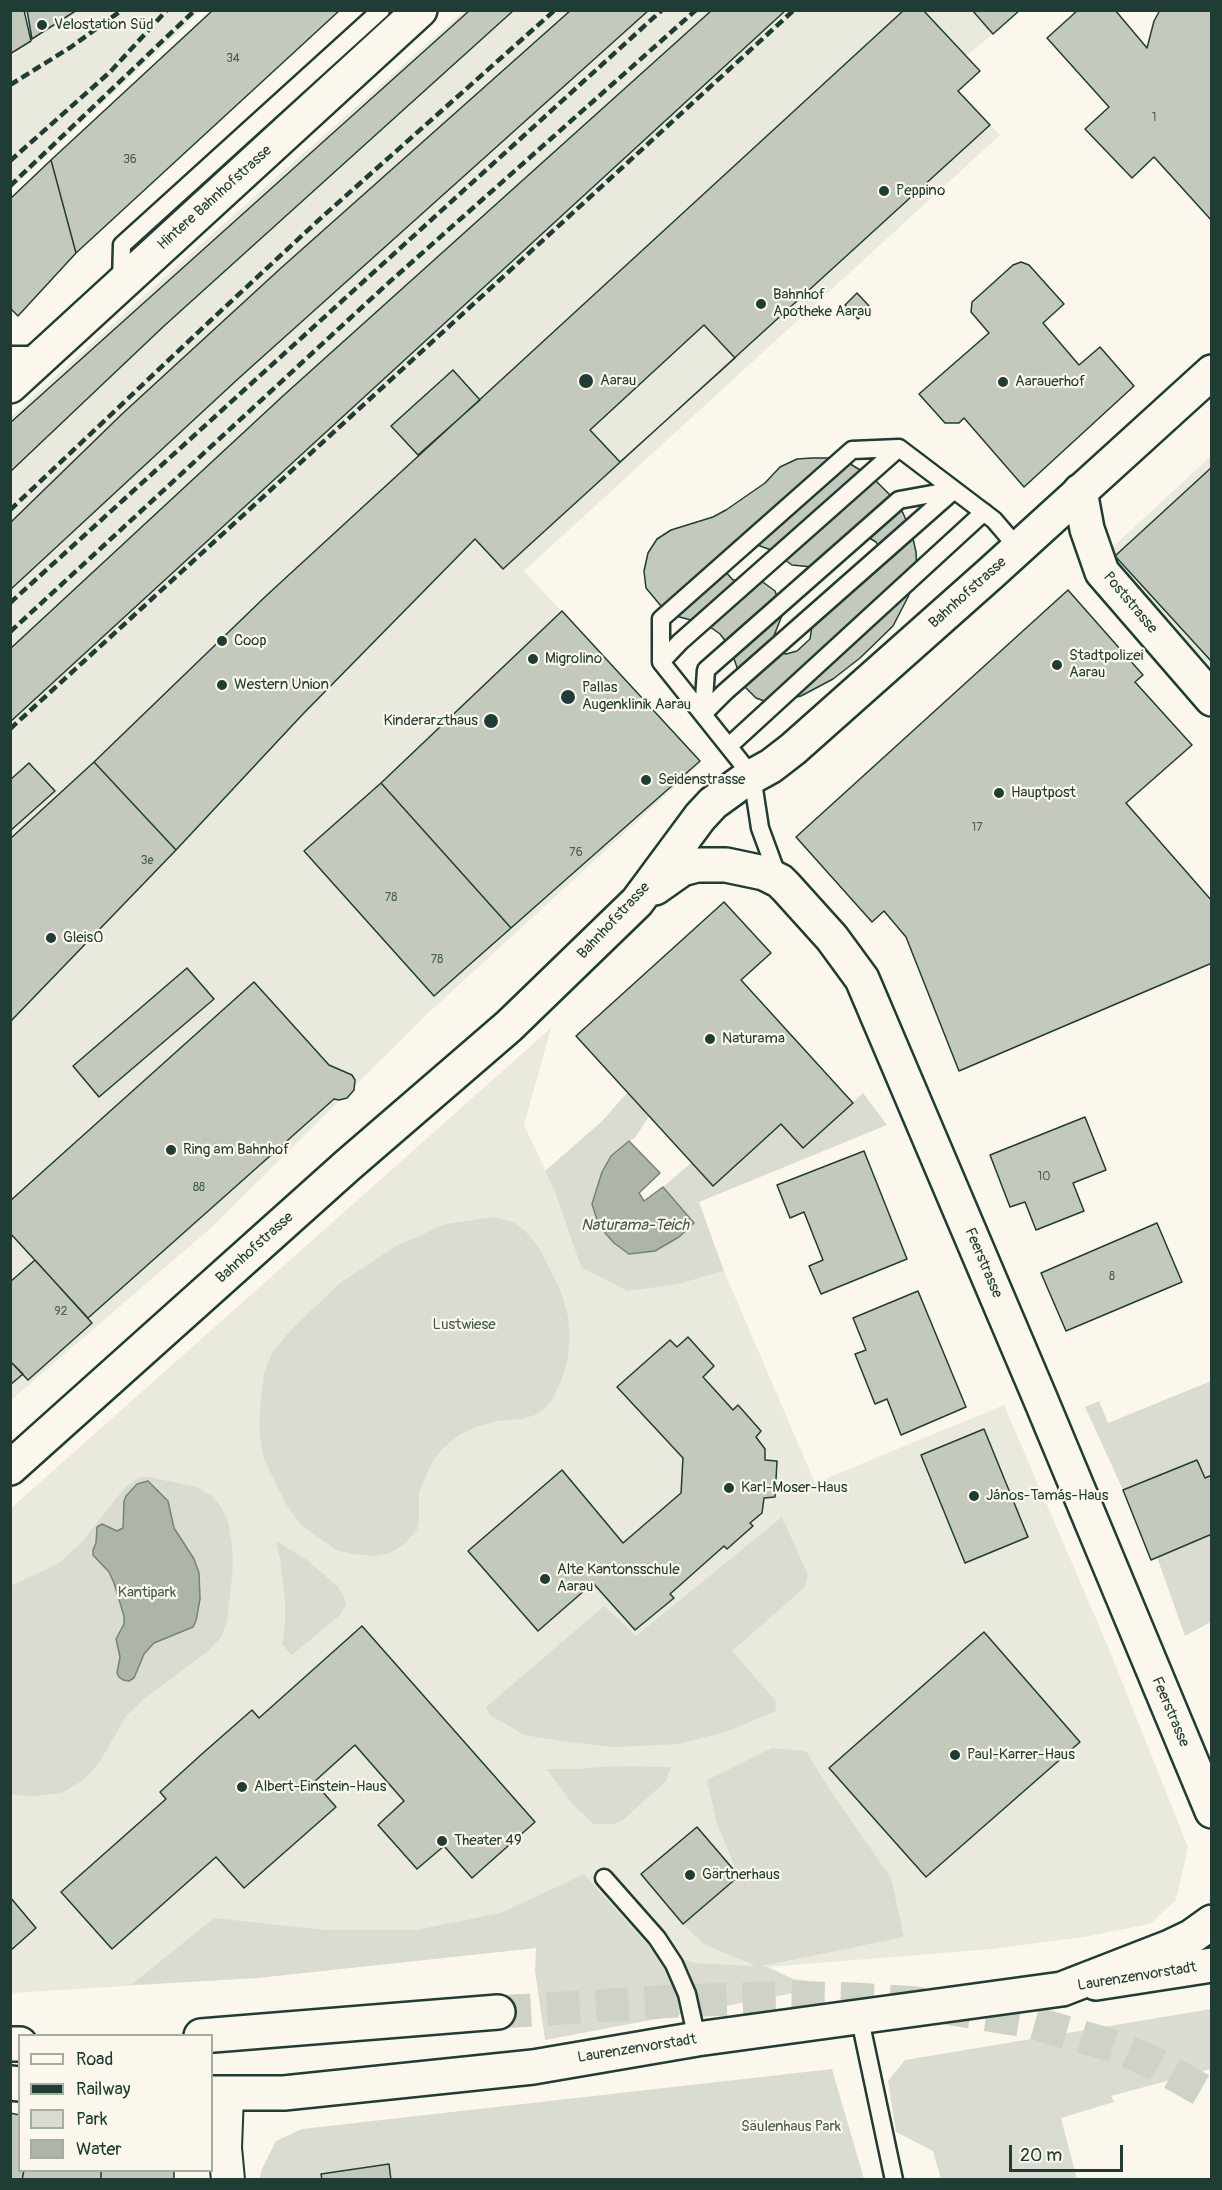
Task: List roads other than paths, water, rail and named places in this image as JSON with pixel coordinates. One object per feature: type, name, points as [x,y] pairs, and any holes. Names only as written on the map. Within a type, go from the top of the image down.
[{"type":"main road","name":"Hintere Bahnhofstrasse","points":[[10,386],[420,10]]},
{"type":"main road","name":"Bahnhofstrasse","points":[[10,1468],[348,1165],[508,1026],[637,902],[713,803],[771,766],[799,744],[1212,372]]},
{"type":"main road","name":"Poststrasse","points":[[1080,491],[1088,529],[1102,572],[1212,699]]},
{"type":"main road","name":"Feerstrasse","points":[[637,902],[666,879],[696,864],[726,865],[764,873],[780,881],[838,946],[862,979],[873,1000],[1212,1812]]},
{"type":"main road","name":"Laurenzenvorstadt","points":[[1062,1989],[1170,1947],[1191,1937],[1212,1922]]},
{"type":"main road","name":"Laurenzenvorstadt","points":[[219,2093],[285,2093],[511,2069],[697,2039],[1062,1989],[1212,1965]]},
{"type":"main road","points":[[213,2035],[498,2012]]},
{"type":"street","points":[[219,2093],[228,2180]]},
{"type":"lane","points":[[121,285],[122,245],[381,10]]},
{"type":"lane","points":[[10,355],[45,355]]},
{"type":"lane","points":[[661,662],[680,642],[899,448]]},
{"type":"lane","points":[[780,881],[760,828],[752,776],[661,662],[661,619],[852,450],[899,448],[994,520],[1018,548]]},
{"type":"lane","points":[[703,714],[954,490]]},
{"type":"lane","points":[[703,714],[706,670],[713,663],[899,500],[954,490]]},
{"type":"lane","points":[[729,746],[984,512]]},
{"type":"lane","points":[[604,1878],[657,1938],[674,1964],[687,1994],[697,2039]]},
{"type":"lane","points":[[859,2015],[894,2180]]},
{"type":"water","name":"Naturama-Teich","points":[[629,1141],[660,1173],[639,1193],[644,1201],[663,1187],[694,1223],[679,1237],[655,1251],[629,1254],[614,1243],[599,1226],[592,1204],[602,1172],[611,1156]]},
{"type":"water","points":[[148,1481],[168,1501],[174,1528],[194,1559],[199,1573],[200,1599],[193,1627],[154,1643],[144,1654],[134,1678],[129,1681],[123,1680],[117,1673],[120,1657],[116,1639],[124,1624],[124,1616],[109,1572],[93,1555],[93,1550],[97,1527],[102,1524],[117,1531],[123,1528],[126,1496],[137,1484]]},
{"type":"tunnel","points":[[498,2012],[787,1997],[916,2003],[1031,2022],[1117,2047],[1156,2064],[1212,2096]]},
{"type":"railway","points":[[10,85],[71,47],[122,10]]},
{"type":"railway","points":[[10,161],[110,72],[167,10]]},
{"type":"railway","points":[[10,186],[195,10]]},
{"type":"railway","points":[[10,510],[322,217],[555,10]]},
{"type":"railway","points":[[10,603],[662,10]]},
{"type":"railway","points":[[10,632],[385,286],[696,10]]},
{"type":"railway","points":[[10,729],[794,10]]},
{"type":"place","name":"Velostation Süd","points":[[42,25]]},
{"type":"place","name":"Peppino","points":[[884,191]]},
{"type":"place","name":"Bahnhof Apotheke Aarau","points":[[761,304]]},
{"type":"place","name":"Aarau","points":[[586,381]]},
{"type":"place","name":"Aarauerhof","points":[[1003,382]]},
{"type":"place","name":"Coop","points":[[222,641]]},
{"type":"place","name":"Migrolino","points":[[533,659]]},
{"type":"place","name":"Stadtpolizei Aarau","points":[[1057,665]]},
{"type":"place","name":"Western Union","points":[[222,685]]},
{"type":"place","name":"Pallas Augenklinik Aarau","points":[[568,697]]},
{"type":"place","name":"Kinderarzthaus","points":[[491,721]]},
{"type":"place","name":"Seidenstrasse","points":[[646,780]]},
{"type":"place","name":"Hauptpost","points":[[999,793]]},
{"type":"place","name":"Gleis0","points":[[51,938]]},
{"type":"place","name":"Naturama","points":[[710,1039]]},
{"type":"place","name":"Ring am Bahnhof","points":[[171,1150]]},
{"type":"place","name":"Karl-Moser-Haus","points":[[729,1488]]},
{"type":"place","name":"János-Tamás-Haus","points":[[974,1496]]},
{"type":"place","name":"Alte Kantonsschule Aarau","points":[[545,1579]]},
{"type":"place","name":"Paul-Karrer-Haus","points":[[955,1755]]},
{"type":"place","name":"Albert-Einstein-Haus","points":[[242,1787]]},
{"type":"place","name":"Theater 49","points":[[442,1841]]},
{"type":"place","name":"Gärtnerhaus","points":[[690,1875]]},
{"type":"park label","name":"Lustwiese","points":[[464,1325]]},
{"type":"park label","name":"Kantipark","points":[[147,1593]]},
{"type":"park label","name":"Säulenhaus Park","points":[[791,2127]]}]
